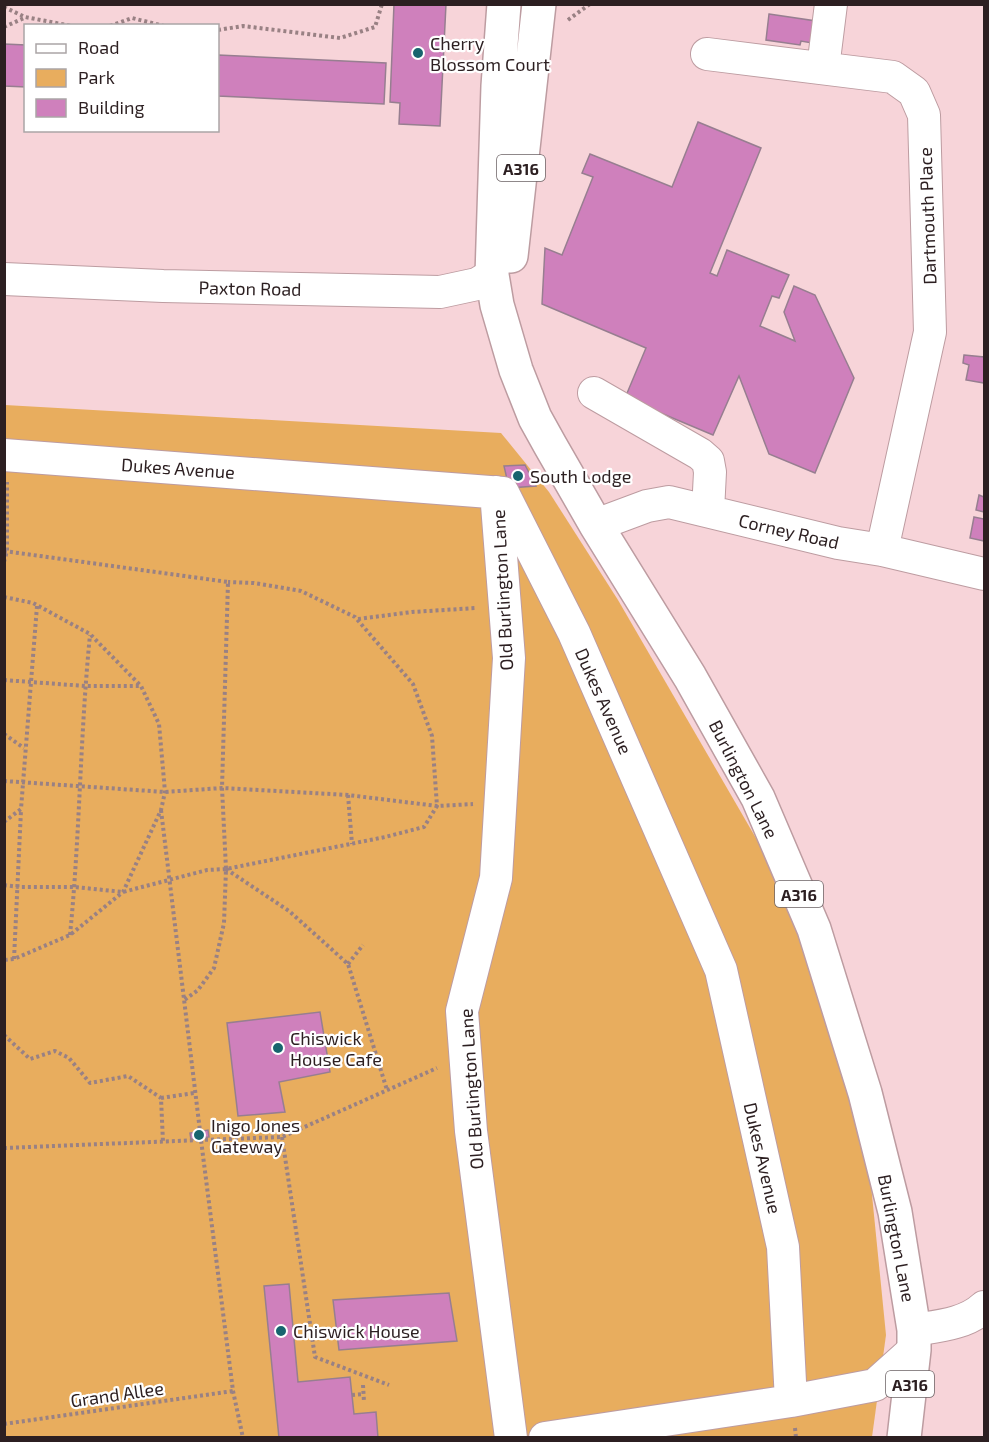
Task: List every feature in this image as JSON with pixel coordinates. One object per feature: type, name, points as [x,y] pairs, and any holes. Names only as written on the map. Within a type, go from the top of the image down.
[{"type":"highway","name":"Burlington Lane","points":[[504,4],[496,142],[492,275],[497,305],[522,387],[535,418],[596,525],[690,677],[758,798],[814,929],[865,1093],[895,1212],[914,1340],[904,1437]]},
{"type":"highway","name":"A316","points":[[496,142],[513,83],[524,4]]},
{"type":"highway","name":"Burlington Lane","points":[[505,332],[506,302],[553,13]]},
{"type":"street","points":[[822,68],[831,4]]},
{"type":"street","name":"Dartmouth Place","points":[[707,54],[892,77],[914,92],[924,115],[930,332],[882,550]]},
{"type":"street","name":"Paxton Road","points":[[4,279],[163,286],[440,292],[477,284],[492,275]]},
{"type":"street","points":[[594,393],[700,454],[708,461],[710,472],[708,512]]},
{"type":"street","name":"Dukes Avenue","points":[[6,466],[503,492],[574,633],[721,970],[783,1247],[791,1401]]},
{"type":"street","name":"Old Burlington Lane","points":[[496,490],[509,658],[496,878],[462,1011],[471,1131],[511,1437]]},
{"type":"street","name":"Corney Road","points":[[596,525],[647,506],[669,502],[838,543],[882,550],[984,574]]},
{"type":"street","points":[[545,1437],[791,1401],[875,1384],[914,1340],[979,1312],[984,1307]]},
{"type":"path","points":[[219,30],[243,26],[340,38],[375,27],[382,4]]},
{"type":"path","points":[[553,13],[590,4]]},
{"type":"path","points":[[4,7],[25,17],[62,24]]},
{"type":"path","points":[[4,27],[25,17]]},
{"type":"path","points":[[116,24],[132,18],[156,24]]},
{"type":"path","points":[[4,562],[6,466]]},
{"type":"path","points":[[4,885],[75,887],[123,892],[207,870],[226,869],[424,827],[437,806],[432,735],[413,684],[358,620],[301,591],[6,551]]},
{"type":"path","points":[[183,1001],[198,990],[214,968],[224,923],[226,869],[222,788],[228,582]]},
{"type":"path","points":[[4,597],[33,603],[90,634],[141,686],[159,724],[165,792],[161,810],[123,892],[70,935],[14,959],[4,960]]},
{"type":"path","points":[[358,620],[412,612],[505,605]]},
{"type":"path","points":[[14,959],[22,783],[37,606]]},
{"type":"path","points":[[70,935],[75,887],[79,786],[90,634]]},
{"type":"path","points":[[4,680],[85,686],[141,686]]},
{"type":"path","points":[[4,734],[25,749]]},
{"type":"path","points":[[4,781],[165,792],[222,788],[348,795],[437,806],[500,803]]},
{"type":"path","points":[[348,795],[352,844]]},
{"type":"path","points":[[4,822],[21,809]]},
{"type":"path","points":[[161,810],[200,1131]]},
{"type":"path","points":[[226,869],[289,911],[348,964],[387,1090]]},
{"type":"path","points":[[348,964],[363,945]]},
{"type":"path","points":[[4,1035],[30,1059],[55,1051],[69,1058],[90,1083],[128,1076],[161,1098],[194,1093]]},
{"type":"path","points":[[4,1148],[282,1137],[466,1056]]},
{"type":"path","points":[[161,1098],[164,1142]]},
{"type":"path","points":[[282,1137],[315,1357],[389,1385]]},
{"type":"path","points":[[201,1139],[233,1391],[243,1437]]},
{"type":"path","points":[[363,1385],[364,1402]]},
{"type":"path","name":"Grand Allee","points":[[4,1424],[233,1391]]},
{"type":"path","points":[[352,1395],[364,1394]]},
{"type":"green space","points":[[5,405],[501,433],[549,492],[618,600],[782,883],[866,1135],[886,1335],[872,1437],[5,1437]]},
{"type":"building","name":"Cherry Blossom Court","points":[[394,4],[446,4],[440,126],[399,124],[400,103],[390,102]]},
{"type":"building","points":[[769,14],[816,21],[812,43],[801,41],[800,45],[766,40]]},
{"type":"building","points":[[4,44],[24,45],[24,87],[4,86]]},
{"type":"building","points":[[219,55],[386,63],[384,104],[219,96]]},
{"type":"building","points":[[698,122],[761,148],[710,273],[717,276],[727,250],[789,275],[779,298],[772,296],[760,326],[795,341],[784,312],[794,286],[815,295],[854,378],[815,473],[769,454],[739,376],[713,435],[625,398],[646,348],[542,304],[545,248],[562,255],[593,177],[582,173],[590,154],[672,187]]},
{"type":"building","points":[[964,355],[984,357],[984,383],[966,380],[969,365],[963,363]]},
{"type":"building","name":"South Lodge","points":[[525,465],[536,486],[509,488],[504,466]]},
{"type":"building","points":[[979,495],[984,497],[984,512],[976,510]]},
{"type":"building","points":[[974,517],[984,519],[984,541],[970,538]]},
{"type":"building","name":"Chiswick House Cafe","points":[[320,1012],[330,1072],[279,1082],[285,1112],[238,1116],[227,1023]]},
{"type":"building","name":"Inigo Jones Gateway","points":[[208,1130],[209,1137],[191,1140],[190,1133]]},
{"type":"building","name":"Chiswick House","points":[[289,1284],[298,1382],[350,1377],[354,1414],[376,1412],[378,1438],[279,1438],[264,1286]]},
{"type":"building","points":[[449,1293],[457,1341],[339,1350],[333,1300]]},
{"type":"place","name":"Cherry Blossom Court","points":[[418,53]]},
{"type":"place","name":"South Lodge","points":[[518,476]]},
{"type":"place","name":"Chiswick House Cafe","points":[[278,1048]]},
{"type":"place","name":"Inigo Jones Gateway","points":[[199,1135]]},
{"type":"place","name":"Chiswick House","points":[[281,1331]]}]
